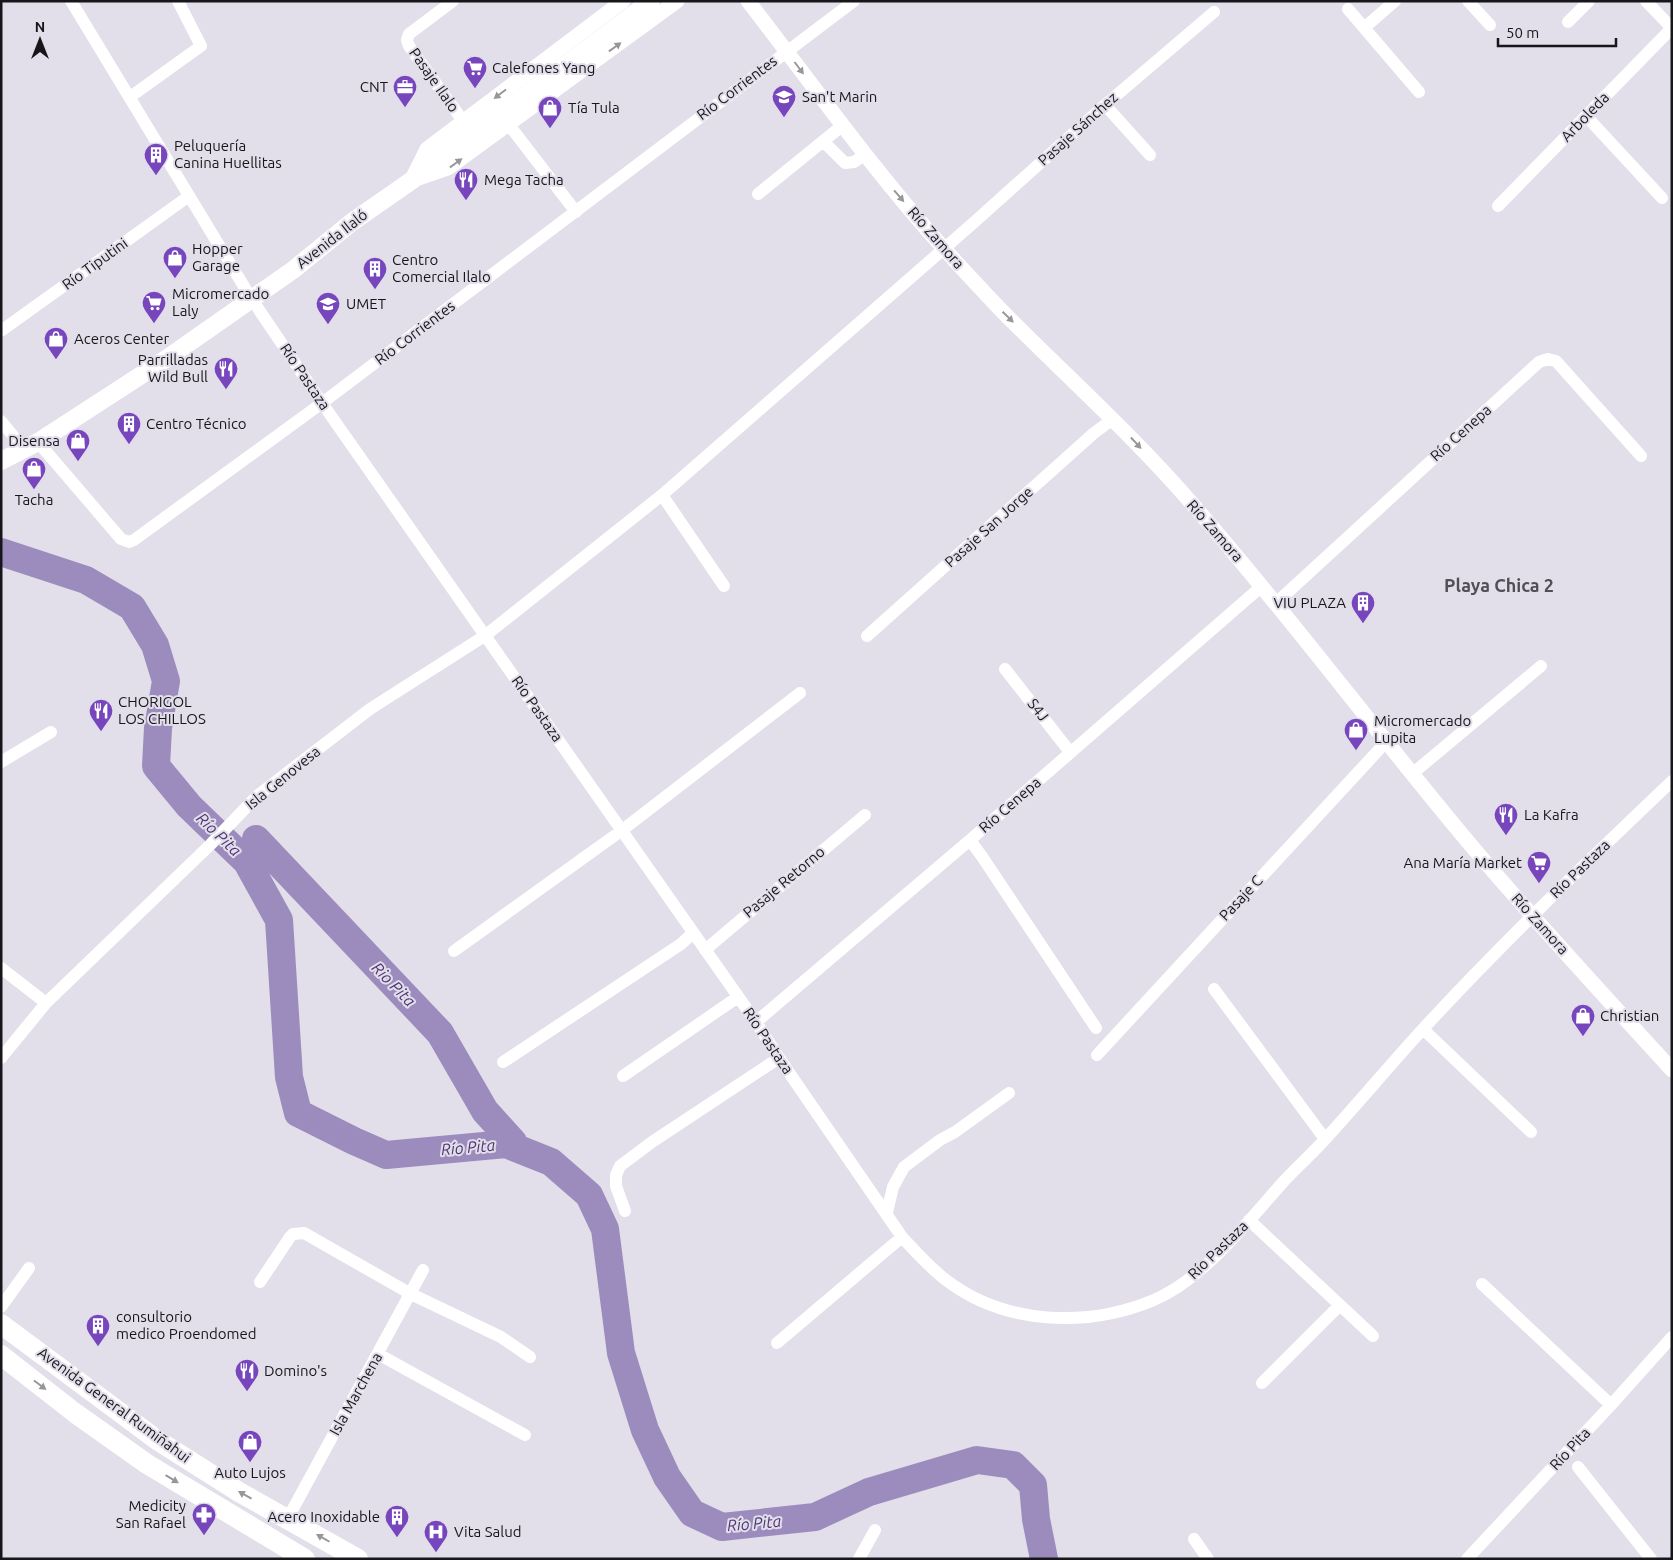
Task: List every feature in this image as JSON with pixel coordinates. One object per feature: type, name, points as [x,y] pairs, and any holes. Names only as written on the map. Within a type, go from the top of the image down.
[{"type":"highway","name":"Avenida General Rumiñahui","points":[[1,1324],[156,1440],[240,1492],[358,1559]]},
{"type":"highway","name":"Avenida General Rumiñahui","points":[[1,1355],[75,1413],[147,1464],[305,1559]]},
{"type":"main road","name":"Avenida Ilaló","points":[[1,461],[31,446],[166,359],[293,270],[352,222],[411,181],[652,1]]},
{"type":"street","name":"Río Pastaza","points":[[71,1],[251,298],[322,403],[756,1022],[902,1237],[923,1260],[947,1281],[974,1297],[1003,1309],[1034,1317],[1065,1319],[1096,1317],[1127,1310],[1157,1298],[1184,1282],[1208,1262],[1249,1220],[1325,1139],[1423,1029],[1532,915],[1672,781]]},
{"type":"street","points":[[130,97],[201,46],[178,1]]},
{"type":"street","name":"Pasaje Ilalo","points":[[453,1],[409,34],[407,40],[409,46],[463,121]]},
{"type":"street","points":[[411,181],[426,149],[623,1]]},
{"type":"street","points":[[411,181],[448,168],[677,1]]},
{"type":"street","name":"Río Zamora","points":[[748,1],[886,181],[943,248],[1000,309],[1113,419],[1192,503],[1276,603],[1466,839],[1672,1070]]},
{"type":"street","name":"Río Corrientes","points":[[31,446],[121,539],[129,542],[134,540],[322,403],[854,1]]},
{"type":"street","points":[[1364,28],[1394,1]]},
{"type":"street","points":[[1468,1],[1490,25]]},
{"type":"street","points":[[1568,22],[1589,1]]},
{"type":"street","points":[[1646,1],[1672,28]]},
{"type":"street","points":[[1348,10],[1419,92]]},
{"type":"street","name":"Pasaje Sánchez","points":[[662,495],[1105,104],[1214,12]]},
{"type":"street","name":"Arboleda","points":[[1498,206],[1672,28]]},
{"type":"street","points":[[1105,104],[1150,155]]},
{"type":"street","points":[[1586,116],[1662,198]]},
{"type":"street","points":[[509,124],[576,212]]},
{"type":"street","points":[[758,194],[843,125]]},
{"type":"street","points":[[824,142],[845,163],[854,162],[866,154]]},
{"type":"street","name":"Río Tiputini","points":[[1,331],[189,196]]},
{"type":"street","name":"Río Cenepa","points":[[1276,603],[1539,362],[1548,358],[1556,361],[1641,456]]},
{"type":"street","name":"Pasaje San Jorge","points":[[868,636],[1094,433],[1113,419]]},
{"type":"street","points":[[1,421],[31,446]]},
{"type":"street","points":[[662,495],[724,586]]},
{"type":"street","name":"Isla Genovesa","points":[[1,1058],[46,1002],[210,846],[257,796],[370,709],[486,635],[662,495]]},
{"type":"street","name":"Río Cenepa","points":[[756,1022],[970,840],[1262,586]]},
{"type":"street","points":[[1412,774],[1540,666]]},
{"type":"street","name":"S4J","points":[[1005,669],[1070,752]]},
{"type":"street","points":[[454,951],[621,831],[800,693]]},
{"type":"street","points":[[1,762],[51,732]]},
{"type":"street","name":"Pasaje C","points":[[1096,1055],[1386,742]]},
{"type":"street","name":"Pasaje Retorno","points":[[705,950],[865,815]]},
{"type":"street","points":[[970,840],[1096,1028]]},
{"type":"street","points":[[503,1062],[681,944],[693,933]]},
{"type":"street","points":[[1,968],[46,1002]]},
{"type":"street","points":[[1214,989],[1325,1139]]},
{"type":"street","points":[[623,1076],[738,997]]},
{"type":"street","points":[[1423,1029],[1531,1132]]},
{"type":"street","points":[[625,1211],[616,1186],[616,1175],[620,1166],[660,1137],[779,1058]]},
{"type":"street","points":[[886,1212],[893,1187],[904,1167],[1009,1093]]},
{"type":"street","points":[[1249,1220],[1373,1336]]},
{"type":"street","points":[[260,1282],[290,1236],[300,1232],[411,1294],[501,1337],[530,1357]]},
{"type":"street","points":[[777,1342],[902,1237]]},
{"type":"street","points":[[1,1307],[29,1268]]},
{"type":"street","name":"Isla Marchena","points":[[288,1518],[423,1270]]},
{"type":"street","points":[[1482,1284],[1611,1405]]},
{"type":"street","points":[[1262,1383],[1340,1305]]},
{"type":"street","name":"Río Pita","points":[[1467,1559],[1611,1405],[1672,1336]]},
{"type":"street","points":[[378,1354],[525,1435]]},
{"type":"street","points":[[1578,1467],[1651,1559]]},
{"type":"street","points":[[860,1559],[875,1530]]},
{"type":"street","points":[[1194,1539],[1208,1559]]},
{"type":"waterway","name":"Río Pita","points":[[1,552],[86,580],[132,607],[155,645],[166,681],[158,728],[156,766],[189,806],[247,862],[279,920],[289,1077],[298,1113],[386,1155],[506,1144],[551,1162],[589,1195],[605,1229],[621,1353],[645,1430],[667,1477],[692,1513],[722,1527],[815,1517],[869,1492],[977,1460],[1013,1465],[1033,1485],[1036,1519],[1044,1559]]},
{"type":"waterway","name":"Rio Pita","points":[[256,839],[440,1033],[485,1111],[513,1142]]},
{"type":"place","name":"Calefones Yang","points":[[475,89]]},
{"type":"place","name":"CNT","points":[[405,108]]},
{"type":"place","name":"San't Marin","points":[[784,118]]},
{"type":"place","name":"Tía Tula","points":[[550,129]]},
{"type":"place","name":"Peluquería Canina Huellitas","points":[[156,176]]},
{"type":"place","name":"Mega Tacha","points":[[466,201]]},
{"type":"place","name":"Hopper Garage","points":[[175,279]]},
{"type":"place","name":"Centro Comercial Ilalo","points":[[375,290]]},
{"type":"place","name":"Micromercado Laly","points":[[154,324]]},
{"type":"place","name":"UMET","points":[[328,325]]},
{"type":"place","name":"Aceros Center","points":[[56,360]]},
{"type":"place","name":"Parrilladas Wild Bull","points":[[226,390]]},
{"type":"place","name":"Centro Técnico","points":[[129,445]]},
{"type":"place","name":"Disensa","points":[[78,462]]},
{"type":"place","name":"Tacha","points":[[34,490]]},
{"type":"place","name":"VIU PLAZA","points":[[1363,624]]},
{"type":"place","name":"CHORIGOL LOS CHILLOS","points":[[101,732]]},
{"type":"place","name":"Micromercado Lupita","points":[[1356,751]]},
{"type":"place","name":"La Kafra","points":[[1506,836]]},
{"type":"place","name":"Ana María Market","points":[[1539,884]]},
{"type":"place","name":"Christian","points":[[1583,1037]]},
{"type":"place","name":"consultorio medico Proendomed","points":[[98,1347]]},
{"type":"place","name":"Domino's","points":[[247,1392]]},
{"type":"place","name":"Auto Lujos","points":[[250,1463]]},
{"type":"place","name":"Medicity San Rafael","points":[[204,1536]]},
{"type":"place","name":"Acero Inoxidable","points":[[397,1538]]},
{"type":"place","name":"Vita Salud","points":[[436,1553]]},
{"type":"district","name":"Playa Chica 2","points":[[1499,586]]}]
